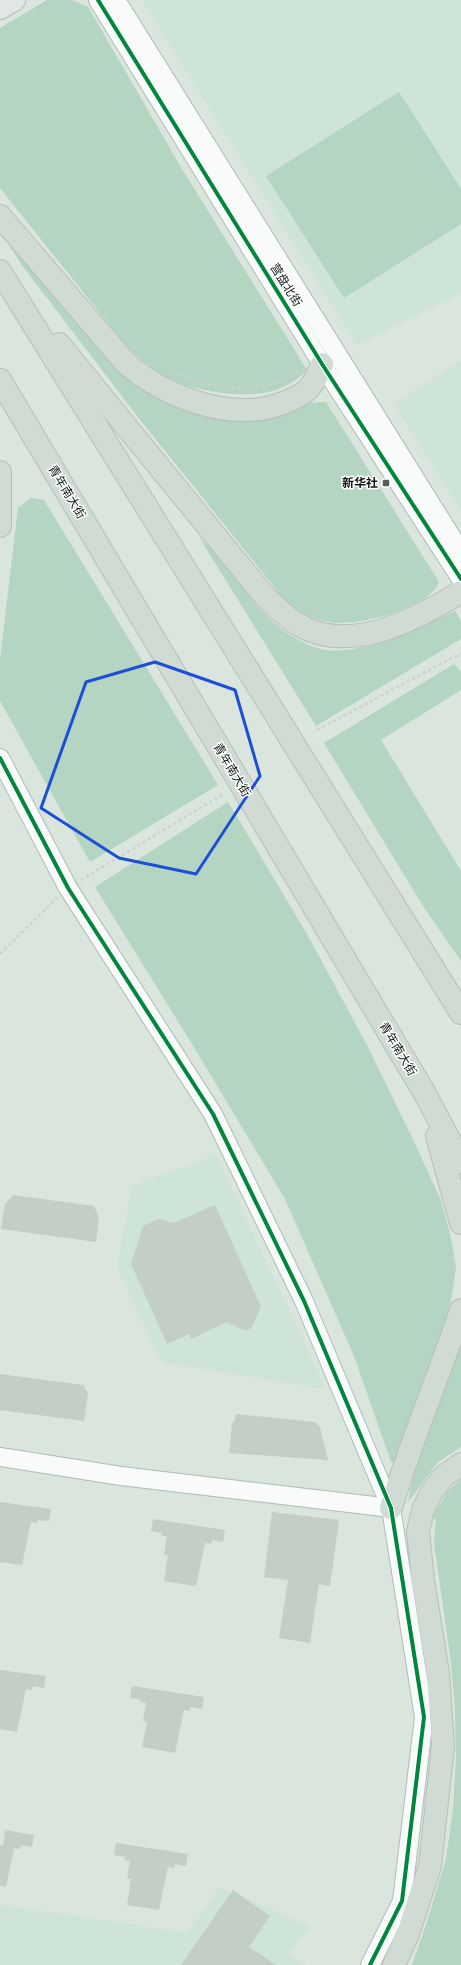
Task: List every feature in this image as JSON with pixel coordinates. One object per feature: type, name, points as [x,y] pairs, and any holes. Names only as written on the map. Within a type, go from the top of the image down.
[{"type":"highway","points":[[0,216],[124,362],[148,381],[161,388],[205,405],[230,408],[263,409],[289,401],[307,391],[320,360]]},
{"type":"highway","points":[[1,272],[262,593],[278,610],[298,625],[314,632],[331,635],[349,636],[366,634],[408,622],[461,592]]},
{"type":"highway","points":[[1,272],[461,1013]]},
{"type":"highway","name":"青年南大街","points":[[0,380],[424,1092],[461,1162]]},
{"type":"highway","points":[[0,472],[0,526]]},
{"type":"highway","points":[[424,1092],[461,1223]]},
{"type":"highway","points":[[391,1508],[461,1310]]},
{"type":"highway","points":[[394,1965],[408,1934],[430,1866],[443,1746],[438,1673],[423,1580],[418,1531],[423,1510],[431,1494],[444,1476],[461,1464]]},
{"type":"main road","points":[[0,8],[14,0]]},
{"type":"street","name":"营盘北街","points":[[98,0],[320,360],[461,578]]},
{"type":"street","name":"营盘北街","points":[[116,0],[461,552]]},
{"type":"street","points":[[0,758],[68,888],[214,1114],[304,1301],[391,1508],[424,1717],[402,1901],[370,1965]]},
{"type":"street","points":[[0,1457],[121,1476],[391,1508]]},
{"type":"path","points":[[167,368],[217,386],[260,388],[289,379],[320,360]]},
{"type":"path","points":[[318,730],[461,653]]},
{"type":"path","points":[[0,954],[68,888],[223,794]]},
{"type":"highlighted area","points":[[155,662],[235,690],[260,776],[196,874],[119,858],[41,808],[86,682]]},
{"type":"shaded area","points":[[47,0],[72,0],[88,7],[182,169],[307,370],[294,381],[274,391],[257,394],[230,394],[189,386],[166,377],[127,347],[0,188],[0,28]]},
{"type":"shaded area","points":[[142,0],[461,0],[461,293],[357,345]]},
{"type":"shaded area","points":[[399,92],[461,189],[461,224],[344,298],[266,176]]},
{"type":"shaded area","points":[[10,246],[15,247],[135,380],[285,410],[309,403],[326,402],[439,582],[434,590],[420,601],[394,613],[364,621],[335,623],[323,621],[310,617],[294,607],[280,594],[141,421],[21,264]]},
{"type":"shaded area","points":[[461,360],[461,510],[394,404]]},
{"type":"shaded area","points":[[31,498],[44,500],[218,785],[90,862],[0,701],[0,660],[18,508]]},
{"type":"shaded area","points":[[199,537],[225,564],[255,603],[270,619],[289,634],[317,648],[332,651],[350,650],[368,646],[406,633],[455,611],[461,621],[461,639],[316,726]]},
{"type":"shaded area","points":[[454,664],[461,672],[461,690],[381,740],[461,871],[461,961],[423,906],[324,743]]},
{"type":"shaded area","points":[[228,802],[307,934],[368,1047],[440,1198],[450,1233],[456,1267],[451,1301],[436,1351],[396,1463],[391,1462],[354,1356],[285,1199],[95,887]]},
{"type":"shaded area","points":[[216,1155],[326,1389],[161,1362],[117,1267],[132,1186]]},
{"type":"shaded area","points":[[461,1342],[461,1447],[438,1462],[408,1502],[414,1469]]},
{"type":"shaded area","points":[[461,1479],[461,1965],[412,1965],[446,1859],[453,1810],[456,1761],[455,1711],[451,1662],[434,1543],[436,1519],[432,1518],[447,1492]]},
{"type":"shaded area","points":[[220,1887],[310,1927],[288,1953],[305,1965],[0,1965],[0,1905],[187,1933]]},
{"type":"building","points":[[13,1195],[94,1206],[99,1218],[96,1242],[1,1229],[5,1204]]},
{"type":"building","points":[[215,1205],[261,1307],[251,1328],[246,1331],[227,1322],[191,1339],[189,1334],[167,1344],[131,1264],[143,1226],[159,1219],[174,1223]]},
{"type":"building","points":[[0,1374],[83,1385],[88,1393],[84,1421],[0,1410]]},
{"type":"building","points":[[236,1414],[315,1422],[320,1427],[328,1460],[229,1453],[232,1423],[234,1423]]},
{"type":"building","points":[[0,1502],[51,1509],[49,1521],[38,1520],[37,1523],[31,1522],[22,1565],[0,1562]]},
{"type":"building","points":[[272,1512],[339,1520],[330,1586],[319,1584],[310,1643],[279,1638],[288,1580],[264,1577]]},
{"type":"building","points":[[153,1519],[225,1530],[223,1542],[212,1540],[211,1544],[205,1543],[196,1586],[164,1581],[168,1555],[164,1555],[167,1536],[161,1536],[162,1533],[151,1531]]},
{"type":"building","points":[[0,1670],[46,1676],[44,1688],[33,1686],[32,1690],[26,1689],[17,1732],[0,1729]]},
{"type":"building","points":[[132,1686],[204,1697],[202,1709],[190,1707],[190,1711],[184,1710],[175,1753],[142,1747],[147,1722],[143,1721],[146,1703],[140,1702],[141,1700],[130,1698]]},
{"type":"building","points":[[5,1830],[34,1835],[32,1847],[21,1845],[20,1849],[14,1848],[6,1887],[0,1886],[0,1845],[3,1846]]},
{"type":"building","points":[[116,1843],[188,1854],[186,1866],[175,1864],[174,1868],[168,1867],[159,1910],[127,1905],[131,1879],[127,1879],[130,1861],[125,1860],[125,1857],[114,1855]]},
{"type":"building","points":[[233,1890],[270,1916],[249,1947],[276,1965],[181,1965]]},
{"type":"cycle path","points":[[98,0],[322,364],[461,579]]},
{"type":"cycle path","points":[[0,758],[68,888],[213,1114],[304,1301],[391,1508],[424,1717],[402,1901],[370,1965]]},
{"type":"place","name":"新华社","points":[[386,483]]}]
